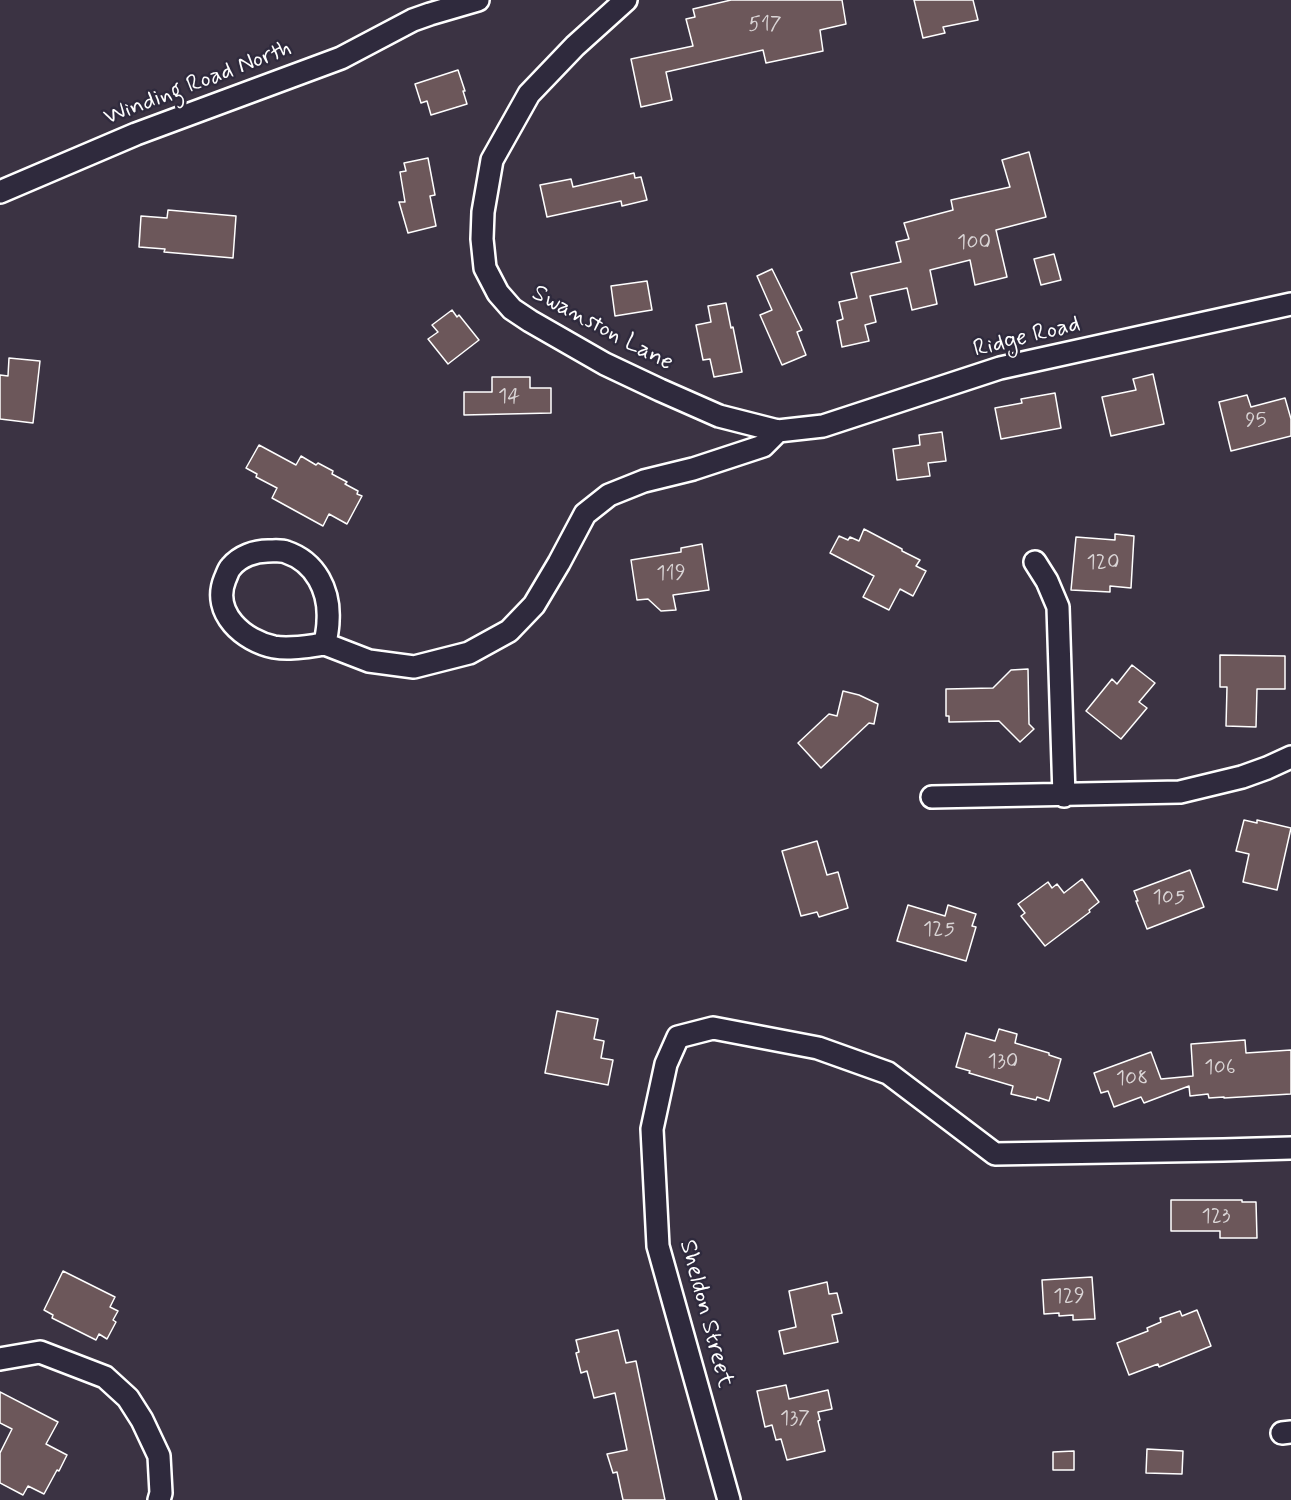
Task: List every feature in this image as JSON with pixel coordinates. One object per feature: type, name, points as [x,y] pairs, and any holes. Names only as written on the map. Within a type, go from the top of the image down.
[{"type":"street","name":"Winding Road North","points":[[0,192],[136,134],[341,57],[413,20],[478,0]]},
{"type":"street","name":"Swanston Lane","points":[[626,0],[575,46],[529,94],[492,160],[483,212],[482,239],[485,268],[498,293],[512,309],[605,364],[719,416],[778,432]]},
{"type":"street","name":"Ridge Road","points":[[778,432],[823,426],[1000,368],[1291,304]]},
{"type":"street","points":[[325,644],[328,620],[325,595],[318,577],[306,561],[285,551],[263,551],[247,555],[231,567],[222,587],[223,607],[236,628],[258,642],[275,647],[295,648],[325,644],[369,661],[414,667],[469,653],[509,631],[534,605],[585,514],[609,495],[644,481],[693,469],[763,446],[778,432]]},
{"type":"street","points":[[1035,562],[1047,581],[1058,607],[1064,796]]},
{"type":"street","points":[[932,797],[1180,792],[1242,777],[1291,757]]},
{"type":"street","name":"Sheldon Street","points":[[729,1500],[658,1246],[652,1129],[666,1064],[678,1037],[713,1028],[818,1048],[888,1073],[994,1154],[1291,1148]]},
{"type":"street","points":[[0,1359],[40,1352],[105,1377],[128,1398],[142,1420],[159,1456],[159,1500]]},
{"type":"building","points":[[731,0],[842,0],[846,24],[820,30],[823,51],[766,63],[763,50],[666,72],[672,100],[641,107],[631,59],[693,46],[686,19],[695,17],[693,9]]},
{"type":"building","points":[[914,0],[973,0],[978,20],[943,27],[945,33],[923,38]]},
{"type":"building","points":[[458,70],[467,104],[431,115],[427,101],[421,103],[415,84]]},
{"type":"building","points":[[1029,152],[1046,217],[996,230],[1007,277],[975,285],[970,260],[930,270],[937,304],[912,310],[907,288],[870,296],[876,322],[865,325],[869,341],[842,347],[837,321],[843,319],[839,302],[857,298],[851,273],[901,262],[896,242],[909,239],[904,223],[953,210],[951,200],[1010,187],[1002,160]]},
{"type":"building","points":[[428,158],[435,195],[430,196],[436,226],[408,233],[399,202],[405,202],[400,172],[406,171],[404,163]]},
{"type":"building","points":[[634,173],[635,178],[641,177],[647,200],[622,206],[621,201],[547,217],[540,185],[571,179],[573,187]]},
{"type":"building","points":[[168,210],[236,216],[233,258],[164,252],[165,249],[139,247],[141,216],[167,218]]},
{"type":"building","points":[[1054,254],[1061,280],[1041,285],[1034,259]]},
{"type":"building","points":[[772,269],[802,330],[797,332],[806,355],[782,365],[760,315],[772,310],[757,276]]},
{"type":"building","points":[[647,281],[652,310],[615,316],[611,286]]},
{"type":"building","points":[[726,303],[742,372],[714,377],[710,359],[703,360],[696,325],[711,322],[708,306]]},
{"type":"building","points":[[452,310],[457,317],[459,315],[479,340],[448,364],[428,339],[438,332],[432,325]]},
{"type":"building","points":[[9,358],[40,361],[33,423],[0,419],[0,375],[8,376]]},
{"type":"building","points":[[1153,374],[1164,424],[1111,436],[1102,397],[1136,390],[1133,379]]},
{"type":"building","points":[[492,377],[530,377],[530,388],[551,388],[551,413],[464,415],[464,392],[492,392]]},
{"type":"building","points":[[1055,393],[1061,428],[1001,439],[995,408],[1022,403],[1021,399]]},
{"type":"building","points":[[1247,395],[1251,407],[1285,398],[1291,419],[1291,436],[1231,451],[1219,402]]},
{"type":"building","points":[[942,432],[946,461],[928,463],[930,476],[897,480],[893,449],[920,445],[919,435]]},
{"type":"building","points":[[259,445],[296,465],[301,456],[316,465],[318,463],[333,471],[332,474],[358,491],[357,494],[362,496],[347,524],[329,514],[323,526],[272,498],[277,488],[256,477],[257,474],[246,468]]},
{"type":"building","points":[[864,529],[920,560],[916,566],[926,571],[913,596],[900,589],[889,610],[863,597],[874,576],[830,553],[839,536],[859,541]]},
{"type":"building","points":[[1115,534],[1134,536],[1131,588],[1110,586],[1110,592],[1071,590],[1076,537],[1115,540]]},
{"type":"building","points":[[702,544],[709,590],[673,595],[676,610],[661,611],[648,599],[637,600],[631,560],[681,552],[681,548]]},
{"type":"building","points":[[1220,655],[1285,656],[1285,689],[1257,689],[1256,727],[1226,726],[1227,687],[1220,687]]},
{"type":"building","points":[[1132,665],[1155,683],[1139,702],[1147,708],[1121,739],[1086,711],[1112,679],[1117,684]]},
{"type":"building","points":[[1028,669],[1029,724],[1034,729],[1020,742],[999,721],[949,722],[949,716],[946,716],[946,689],[993,688],[1011,670]]},
{"type":"building","points":[[843,691],[859,695],[878,704],[874,724],[869,723],[821,768],[798,743],[829,714],[837,716]]},
{"type":"building","points":[[1244,820],[1257,823],[1257,820],[1291,828],[1277,890],[1243,882],[1249,854],[1236,851]]},
{"type":"building","points":[[817,841],[827,875],[838,872],[848,908],[819,917],[817,912],[801,916],[782,851]]},
{"type":"building","points":[[1190,870],[1204,907],[1147,929],[1134,891]]},
{"type":"building","points":[[1082,879],[1099,902],[1089,910],[1090,912],[1045,946],[1021,916],[1025,913],[1018,904],[1048,882],[1052,888],[1057,884],[1064,893]]},
{"type":"building","points":[[908,905],[945,916],[948,905],[976,914],[972,926],[976,927],[966,961],[897,941]]},
{"type":"building","points":[[557,1011],[598,1019],[594,1039],[604,1041],[601,1058],[613,1060],[608,1085],[545,1073]]},
{"type":"building","points":[[999,1029],[1017,1034],[1015,1043],[1061,1059],[1049,1101],[1011,1094],[1013,1086],[956,1067],[966,1033],[995,1041]]},
{"type":"building","points":[[1245,1040],[1246,1053],[1291,1050],[1291,1094],[1209,1098],[1208,1094],[1190,1096],[1189,1086],[1144,1103],[1141,1097],[1114,1107],[1108,1091],[1101,1093],[1094,1073],[1151,1052],[1161,1079],[1193,1076],[1191,1044]]},
{"type":"building","points":[[1171,1200],[1256,1202],[1257,1238],[1220,1238],[1220,1231],[1171,1231]]},
{"type":"building","points":[[63,1271],[115,1297],[110,1307],[118,1311],[113,1320],[116,1322],[107,1339],[99,1334],[96,1340],[52,1318],[53,1315],[44,1310]]},
{"type":"building","points":[[1092,1277],[1095,1319],[1073,1320],[1073,1315],[1044,1314],[1042,1280]]},
{"type":"building","points":[[827,1282],[829,1294],[837,1293],[842,1313],[832,1315],[838,1342],[784,1354],[779,1331],[796,1327],[789,1291]]},
{"type":"building","points":[[1197,1310],[1211,1346],[1159,1367],[1158,1364],[1129,1375],[1117,1343],[1148,1331],[1147,1328],[1161,1322],[1160,1318],[1180,1311],[1182,1316]]},
{"type":"building","points":[[618,1330],[626,1363],[636,1361],[665,1500],[623,1500],[617,1472],[613,1473],[607,1454],[627,1450],[615,1393],[594,1398],[587,1371],[581,1373],[576,1353],[579,1352],[576,1340]]},
{"type":"building","points":[[786,1385],[789,1399],[828,1390],[832,1409],[818,1412],[825,1451],[787,1460],[781,1439],[776,1440],[772,1425],[765,1427],[757,1391]]},
{"type":"building","points":[[0,1392],[58,1422],[46,1444],[67,1455],[44,1494],[28,1486],[23,1495],[0,1483],[0,1453],[12,1429],[0,1423]]},
{"type":"building","points":[[1147,1449],[1183,1451],[1182,1474],[1146,1473]]},
{"type":"building","points":[[1074,1451],[1074,1470],[1053,1470],[1053,1452]]}]
